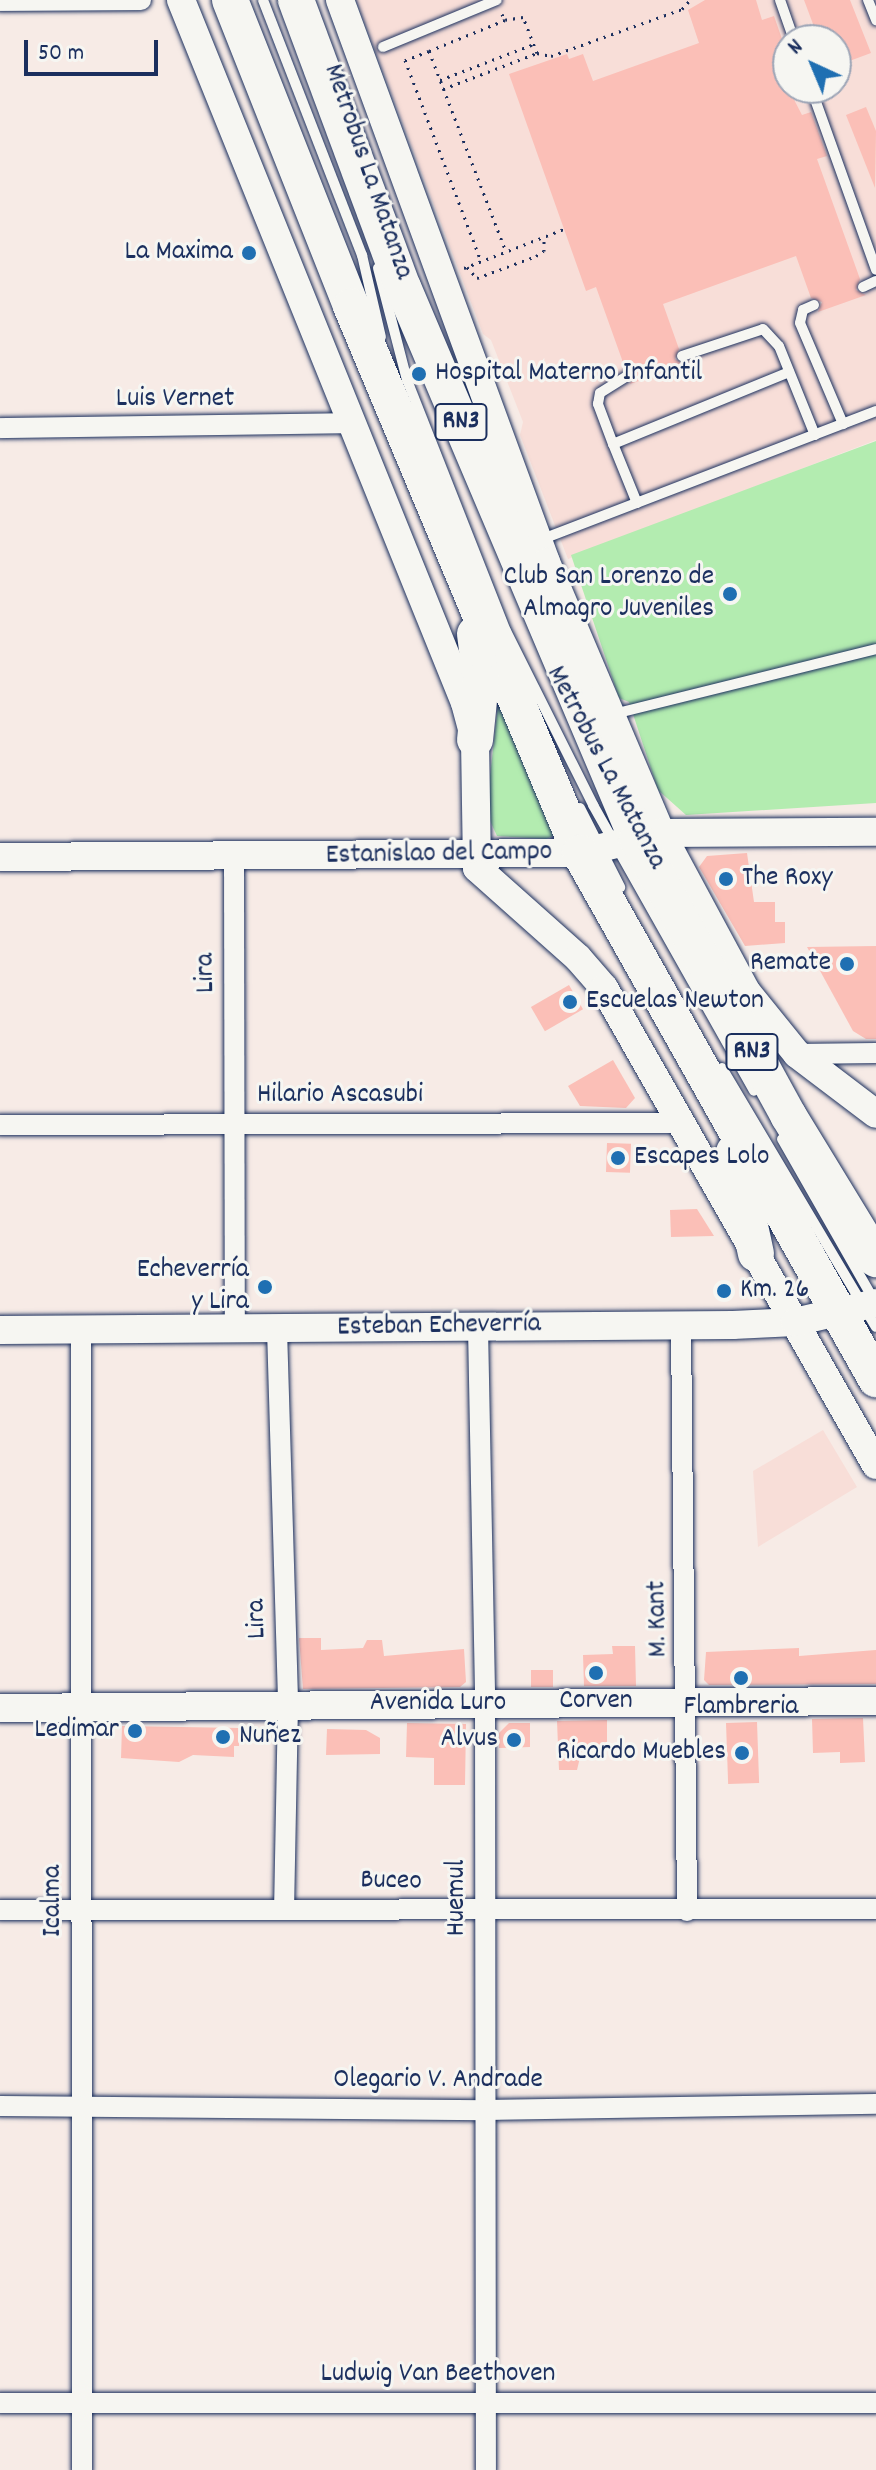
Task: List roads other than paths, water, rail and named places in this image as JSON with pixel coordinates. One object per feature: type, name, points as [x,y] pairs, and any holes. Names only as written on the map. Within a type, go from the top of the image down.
[{"type":"highway","name":"RN3","points":[[230,0],[448,540],[774,1113],[876,1259]]},
{"type":"highway","name":"RN3","points":[[296,0],[403,287],[619,844],[620,907],[726,1115],[867,1309],[876,1379]]},
{"type":"highway","points":[[448,540],[478,648],[475,740]]},
{"type":"highway","points":[[746,991],[774,1113]]},
{"type":"highway","points":[[726,1115],[756,1254]]},
{"type":"street","points":[[0,1],[141,0]]},
{"type":"street","points":[[181,0],[350,423],[450,662],[475,740],[473,855],[484,878],[593,972],[876,1465]]},
{"type":"street","points":[[340,0],[538,541],[608,715],[619,844],[797,1054],[876,1114]]},
{"type":"street","name":"Luis Vernet","points":[[0,428],[350,423]]},
{"type":"street","name":"Estanislao del Campo","points":[[0,857],[473,855],[619,844],[876,832]]},
{"type":"street","name":"Lira","points":[[234,857],[237,1124],[235,1329]]},
{"type":"street","points":[[797,1054],[876,1053]]},
{"type":"street","name":"Hilario Ascasubi","points":[[0,1125],[680,1123]]},
{"type":"street","name":"Esteban Echeverría","points":[[0,1330],[81,1332],[681,1325],[795,1322],[867,1309]]},
{"type":"street","name":"M. Kant","points":[[681,1325],[688,1706],[687,1911]]},
{"type":"street","name":"Huemul","points":[[478,1327],[485,1703],[486,2470]]},
{"type":"street","name":"Lira","points":[[277,1329],[288,1704],[284,1907]]},
{"type":"street","name":"Icalma","points":[[81,1332],[84,1706],[82,2470]]},
{"type":"street","name":"Avenida Luro","points":[[0,1708],[485,1703],[688,1706],[876,1701]]},
{"type":"street","name":"Buceo","points":[[0,1910],[284,1907],[486,1912],[876,1909]]},
{"type":"street","name":"Olegario V. Andrade","points":[[0,2106],[486,2110],[876,2104]]},
{"type":"street","name":"Ludwig Van Beethoven","points":[[0,2403],[876,2403]]},
{"type":"lane","name":"Metrobus La Matanza","points":[[263,0],[362,255],[390,373],[619,844]]},
{"type":"lane","points":[[383,47],[497,0]]},
{"type":"lane","points":[[780,0],[788,24]]},
{"type":"lane","points":[[868,0],[876,20]]},
{"type":"lane","points":[[817,104],[876,270]]},
{"type":"lane","name":"Metrobus La Matanza","points":[[330,133],[375,251],[407,380],[506,631],[619,844]]},
{"type":"lane","points":[[863,287],[876,281]]},
{"type":"lane","points":[[814,305],[803,310],[800,323],[843,424]]},
{"type":"lane","points":[[682,356],[763,329],[773,335],[815,435]]},
{"type":"lane","points":[[613,444],[789,372]]},
{"type":"lane","points":[[627,376],[600,393],[598,404],[637,503]]},
{"type":"lane","points":[[538,541],[876,411]]},
{"type":"lane","points":[[608,715],[876,649]]},
{"type":"lane","points":[[711,1050],[867,1309]]},
{"type":"lane","points":[[774,1113],[867,1309]]},
{"type":"place","name":"La Maxima","points":[[249,253]]},
{"type":"place","name":"Hospital Materno Infantil","points":[[419,374]]},
{"type":"place","name":"Club San Lorenzo de Almagro Juveniles","points":[[730,594]]},
{"type":"place","name":"The Roxy","points":[[726,879]]},
{"type":"place","name":"Remate","points":[[847,964]]},
{"type":"place","name":"Escuelas Newton","points":[[570,1002]]},
{"type":"place","name":"Escapes Lolo","points":[[618,1158]]},
{"type":"place","name":"Echeverría y Lira","points":[[265,1287]]},
{"type":"place","name":"Km. 26","points":[[724,1291]]},
{"type":"place","name":"Corven","points":[[596,1673]]},
{"type":"place","name":"Flambreria","points":[[741,1678]]},
{"type":"place","name":"Ledimar","points":[[135,1731]]},
{"type":"place","name":"Nuñez","points":[[223,1737]]},
{"type":"place","name":"Alvus","points":[[514,1740]]},
{"type":"place","name":"Ricardo Muebles","points":[[742,1753]]}]
